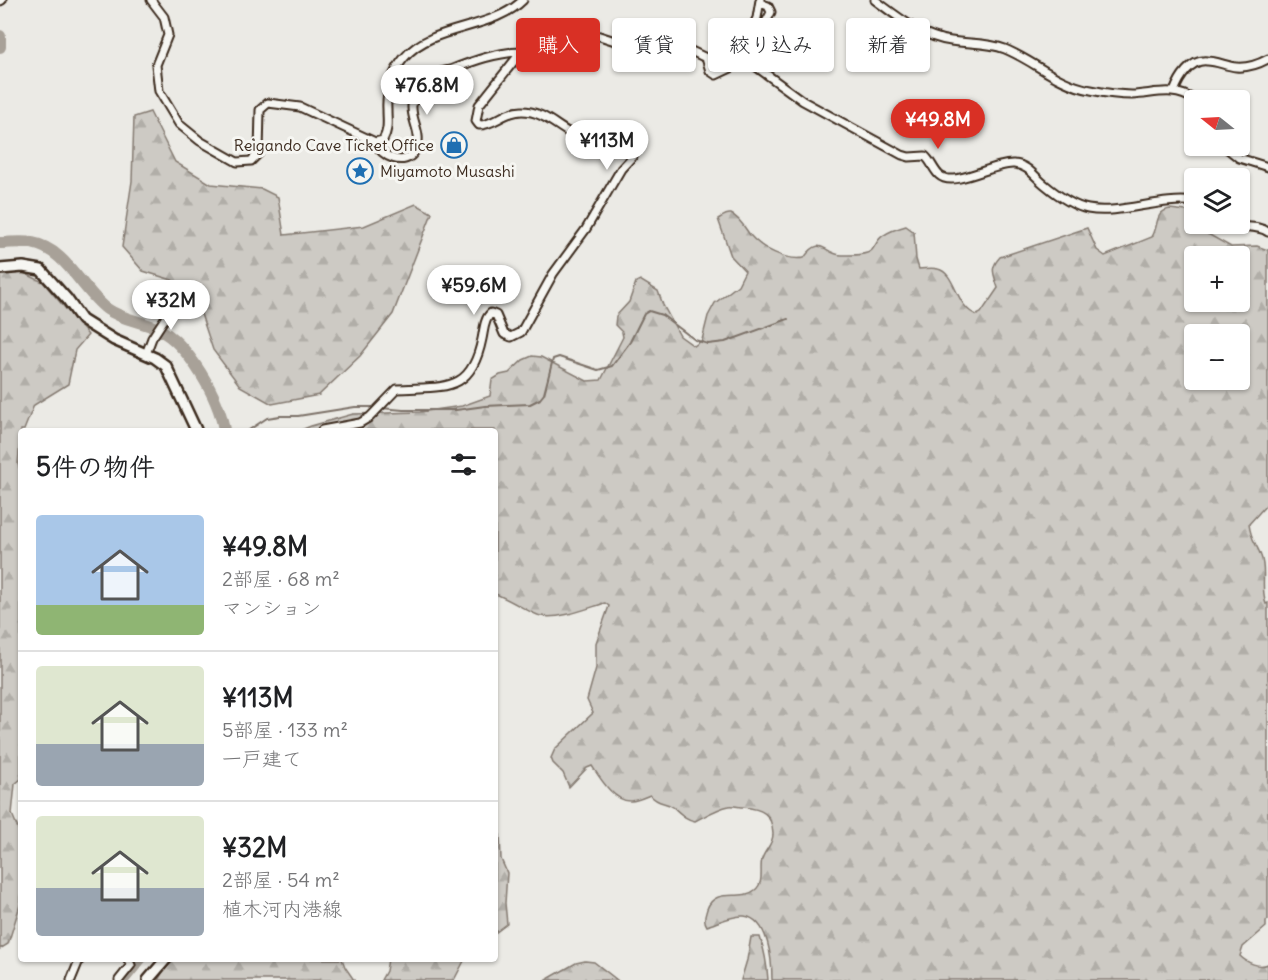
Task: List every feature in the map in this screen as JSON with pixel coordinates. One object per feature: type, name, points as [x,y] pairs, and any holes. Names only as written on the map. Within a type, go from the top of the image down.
[{"type":"main road","points":[[0,269],[23,267],[41,270],[82,320],[114,340],[166,366],[195,428]]},
{"type":"main road","points":[[148,980],[164,962]]},
{"type":"street","points":[[151,0],[164,17],[168,35],[156,65],[159,91],[178,124],[200,141],[237,162],[251,161],[259,153],[260,110],[268,103],[300,107],[375,142],[383,140],[388,131],[388,88],[404,58],[424,42],[507,13],[523,0]]},
{"type":"street","points":[[875,0],[923,33],[949,41],[996,46],[1028,60],[1044,72],[1069,85],[1106,93],[1131,95],[1179,92],[1184,95]]},
{"type":"street","points":[[600,36],[618,42],[687,50],[706,58],[711,71],[716,75],[733,67],[757,18],[760,2],[768,6],[771,12],[752,49],[749,57],[751,63],[803,101],[902,155],[925,156],[939,175],[944,178],[956,178],[1013,164],[1022,165],[1057,194],[1087,209],[1184,203]]},
{"type":"street","points":[[375,142],[384,156],[403,160],[409,158],[415,151],[419,139],[412,108],[417,89],[432,76],[500,53],[516,52]]},
{"type":"street","points":[[333,428],[360,423],[370,417],[397,389],[448,385],[465,378],[474,369],[486,318],[491,313],[496,315],[504,334],[511,337],[521,332],[553,274],[586,229],[621,169],[633,156],[628,144],[613,131],[606,129],[582,137],[572,135],[538,114],[525,111],[510,112],[487,125],[479,125],[476,117],[479,105],[516,59]]},
{"type":"street","points":[[1174,92],[1185,72],[1198,62],[1208,61],[1235,67],[1250,67],[1268,59]]},
{"type":"street","points":[[1236,156],[1268,167]]},
{"type":"street","points":[[1250,227],[1262,228],[1268,232]]},
{"type":"street","points":[[146,354],[152,338],[168,312]]},
{"type":"street","points":[[71,980],[78,962]]},
{"type":"street","points":[[119,980],[131,964],[130,962]]},
{"type":"green space","points":[[150,112],[175,162],[211,184],[262,189],[278,197],[284,235],[364,226],[416,204],[432,213],[393,314],[360,356],[319,395],[272,404],[240,386],[213,350],[199,308],[172,280],[143,271],[122,247],[132,181],[134,117]]},
{"type":"green space","points":[[1170,209],[1184,211],[1184,234],[1208,234],[1229,246],[1184,246],[1184,312],[1250,312],[1250,246],[1268,250],[1268,503],[1249,524],[1252,538],[1263,562],[1264,598],[1266,604],[1268,603],[1268,920],[1266,927],[1243,947],[1240,956],[1253,964],[1268,964],[1268,980],[772,980],[770,952],[759,925],[744,916],[707,926],[705,920],[707,909],[716,898],[743,895],[758,887],[761,879],[762,859],[772,841],[773,834],[771,821],[765,813],[756,809],[731,806],[716,810],[695,821],[650,795],[633,801],[619,798],[613,794],[592,766],[587,768],[569,787],[563,773],[553,763],[551,758],[555,749],[593,713],[587,700],[596,668],[596,643],[609,606],[605,603],[573,613],[548,617],[537,615],[498,595],[498,428],[306,428],[353,414],[420,412],[462,406],[490,396],[492,380],[509,373],[523,360],[532,356],[541,357],[587,381],[601,380],[623,337],[622,332],[615,325],[616,316],[629,302],[636,282],[640,280],[658,291],[680,336],[694,346],[702,340],[708,316],[715,303],[738,285],[745,271],[731,256],[718,219],[727,214],[737,218],[755,240],[768,249],[790,258],[804,258],[810,250],[820,246],[838,255],[866,253],[872,250],[882,236],[906,226],[914,232],[919,269],[933,268],[944,272],[964,305],[977,315],[981,313],[998,288],[993,268],[1000,257],[1087,228],[1097,250],[1105,256],[1152,237],[1159,216]]},
{"type":"green space","points":[[24,273],[43,282],[88,335],[75,350],[68,384],[34,405],[25,428],[18,428],[18,782],[15,784],[12,814],[18,829],[18,912],[8,944],[0,949],[0,274]]},
{"type":"green space","points":[[498,833],[501,859],[507,873],[505,903],[507,924],[498,931]]},
{"type":"green space","points":[[751,937],[760,937],[766,958],[768,980],[741,980]]},
{"type":"green space","points":[[169,962],[343,962],[354,980],[158,980]]},
{"type":"green space","points":[[387,962],[463,962],[454,980],[381,980]]},
{"type":"green space","points":[[594,962],[617,980],[546,980],[576,963]]},
{"type":"waterway","points":[[0,36],[0,47]]},
{"type":"waterway","points":[[0,243],[28,242],[44,247],[64,261],[107,309],[119,316],[158,329],[169,336],[191,359],[209,388],[224,428]]},
{"type":"waterway","points":[[381,408],[456,410],[530,404],[544,394],[553,359],[559,357],[598,370],[612,366],[630,342],[644,314],[649,311],[662,315],[695,340],[708,344],[725,342],[788,319]]},
{"type":"waterway","points":[[252,428],[267,418],[298,416],[355,407],[375,407]]},
{"type":"waterway","points":[[123,980],[138,962]]},
{"type":"place","name":"Reigando Cave Ticket Office","points":[[454,145]]},
{"type":"place","name":"Miyamoto Musashi","points":[[360,171]]}]
